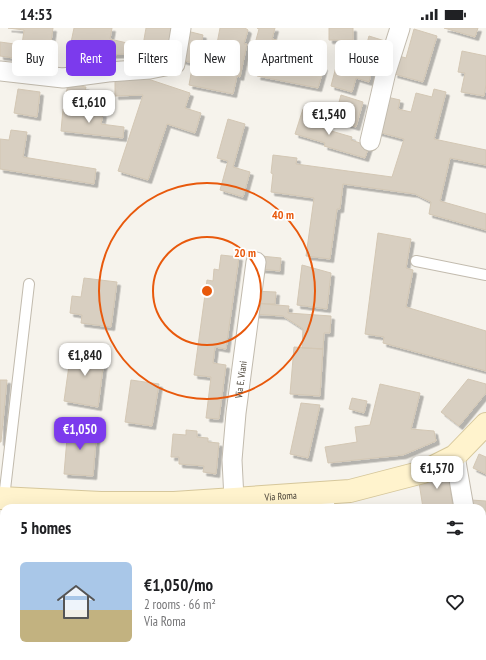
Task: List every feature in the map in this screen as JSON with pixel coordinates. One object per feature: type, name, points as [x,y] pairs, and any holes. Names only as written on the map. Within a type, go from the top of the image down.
[{"type":"main road","name":"Via Roma","points":[[191,504],[234,499],[324,500],[350,491],[423,472],[455,456],[486,424]]},
{"type":"main road","name":"Via Roma","points":[[2,498],[125,504]]},
{"type":"street","points":[[0,71],[63,78],[108,72],[150,69],[175,64],[181,28]]},
{"type":"street","points":[[370,141],[386,72],[400,28]]},
{"type":"street","name":"Via E. Viani","points":[[234,499],[232,460],[236,413],[256,262]]},
{"type":"street","points":[[455,456],[463,504]]},
{"type":"lane","points":[[416,262],[486,275]]},
{"type":"lane","points":[[2,498],[29,284]]},
{"type":"building","points":[[8,28],[53,28],[51,40],[23,40],[24,30]]},
{"type":"building","points":[[74,28],[112,28],[110,39],[114,40],[72,40]]},
{"type":"building","points":[[146,28],[175,28],[173,40],[144,40]]},
{"type":"building","points":[[220,28],[245,28],[248,30],[244,44],[247,44],[240,77],[237,76],[240,76],[240,40],[218,40]]},
{"type":"building","points":[[257,28],[275,28],[272,39],[277,40],[256,40],[259,29]]},
{"type":"building","points":[[329,28],[353,28],[353,40],[329,40]]},
{"type":"building","points":[[444,28],[478,28],[475,37]]},
{"type":"building","points":[[414,29],[437,36],[423,82],[394,74],[399,56],[406,58]]},
{"type":"building","points":[[187,31],[203,35],[202,40],[190,40],[190,62],[182,60],[182,52]]},
{"type":"building","points":[[369,36],[382,40],[368,40]]},
{"type":"building","points":[[116,40],[124,42],[124,54],[116,55]]},
{"type":"building","points":[[0,42],[12,44],[12,58],[0,56]]},
{"type":"building","points":[[462,51],[486,56],[486,85],[484,96],[461,92],[465,73],[458,72]]},
{"type":"building","points":[[335,71],[335,76],[371,76],[369,82],[356,78],[352,92],[331,86]]},
{"type":"building","points":[[116,75],[139,76],[190,93],[185,108],[201,113],[195,133],[167,124],[148,180],[118,171],[143,95],[115,96]]},
{"type":"building","points":[[191,76],[237,76],[233,94],[189,85]]},
{"type":"building","points":[[257,76],[321,76],[318,88]]},
{"type":"building","points":[[68,84],[86,87],[82,104],[65,100]]},
{"type":"building","points":[[18,89],[40,92],[37,117],[14,113]]},
{"type":"building","points":[[434,89],[446,92],[434,139],[486,150],[486,165],[450,158],[440,201],[486,214],[486,230],[429,214],[431,202],[415,194],[343,184],[340,209],[337,209],[330,259],[306,256],[314,198],[271,192],[273,155],[297,158],[296,164],[392,177],[404,139],[378,132],[387,97],[400,100],[398,109],[411,112],[416,93],[432,97]]},
{"type":"building","points":[[341,95],[363,102],[356,127],[334,120]]},
{"type":"building","points":[[63,109],[103,114],[101,124],[124,127],[123,138],[61,131]]},
{"type":"building","points":[[303,109],[318,113],[314,126],[352,137],[351,140],[369,146],[365,158],[324,146],[325,143],[295,134]]},
{"type":"building","points":[[228,119],[245,124],[233,167],[250,172],[243,197],[220,190],[228,161],[217,158]]},
{"type":"building","points":[[11,130],[27,132],[23,157],[96,169],[94,184],[0,169],[0,139],[9,140]]},
{"type":"building","points":[[378,233],[411,239],[406,268],[413,270],[406,307],[486,331],[486,371],[383,343],[384,337],[365,334]]},
{"type":"building","points":[[221,255],[239,257],[226,349],[215,347],[213,363],[226,365],[219,419],[206,418],[211,377],[194,375],[207,280],[213,281],[214,269],[219,270]]},
{"type":"building","points":[[261,256],[281,258],[280,271],[260,269]]},
{"type":"building","points":[[302,265],[331,273],[327,309],[297,305]]},
{"type":"building","points":[[84,278],[117,282],[111,327],[81,323],[82,315],[70,313],[72,296],[81,297]]},
{"type":"building","points":[[253,291],[276,292],[275,304],[252,303]]},
{"type":"building","points":[[252,303],[289,306],[288,313],[331,316],[330,333],[324,333],[323,349],[302,348],[303,329],[283,316],[251,314]]},
{"type":"building","points":[[294,347],[323,349],[320,396],[290,394]]},
{"type":"building","points":[[79,348],[105,352],[98,407],[64,401],[71,351],[79,352]]},
{"type":"building","points":[[468,379],[486,384],[486,393],[459,426],[441,412]]},
{"type":"building","points":[[0,380],[7,380],[1,442],[0,442]]},
{"type":"building","points":[[131,380],[159,384],[152,426],[125,422]]},
{"type":"building","points":[[380,384],[420,393],[411,429],[434,431],[436,441],[403,455],[328,463],[325,447],[357,442],[355,427],[370,425]]},
{"type":"building","points":[[352,398],[367,401],[364,413],[349,409]]},
{"type":"building","points":[[301,403],[320,405],[308,458],[290,454]]},
{"type":"building","points":[[68,426],[97,429],[93,476],[64,474]]},
{"type":"building","points":[[186,430],[197,431],[197,437],[208,438],[208,442],[219,443],[216,474],[203,472],[204,466],[179,464],[179,457],[171,457],[173,434],[186,435]]},
{"type":"building","points":[[479,454],[486,457],[486,474],[473,468]]},
{"type":"building","points":[[451,471],[454,487],[450,487],[452,504],[422,504],[418,476]]},
{"type":"building","points":[[471,500],[486,501],[486,504],[470,504]]}]
